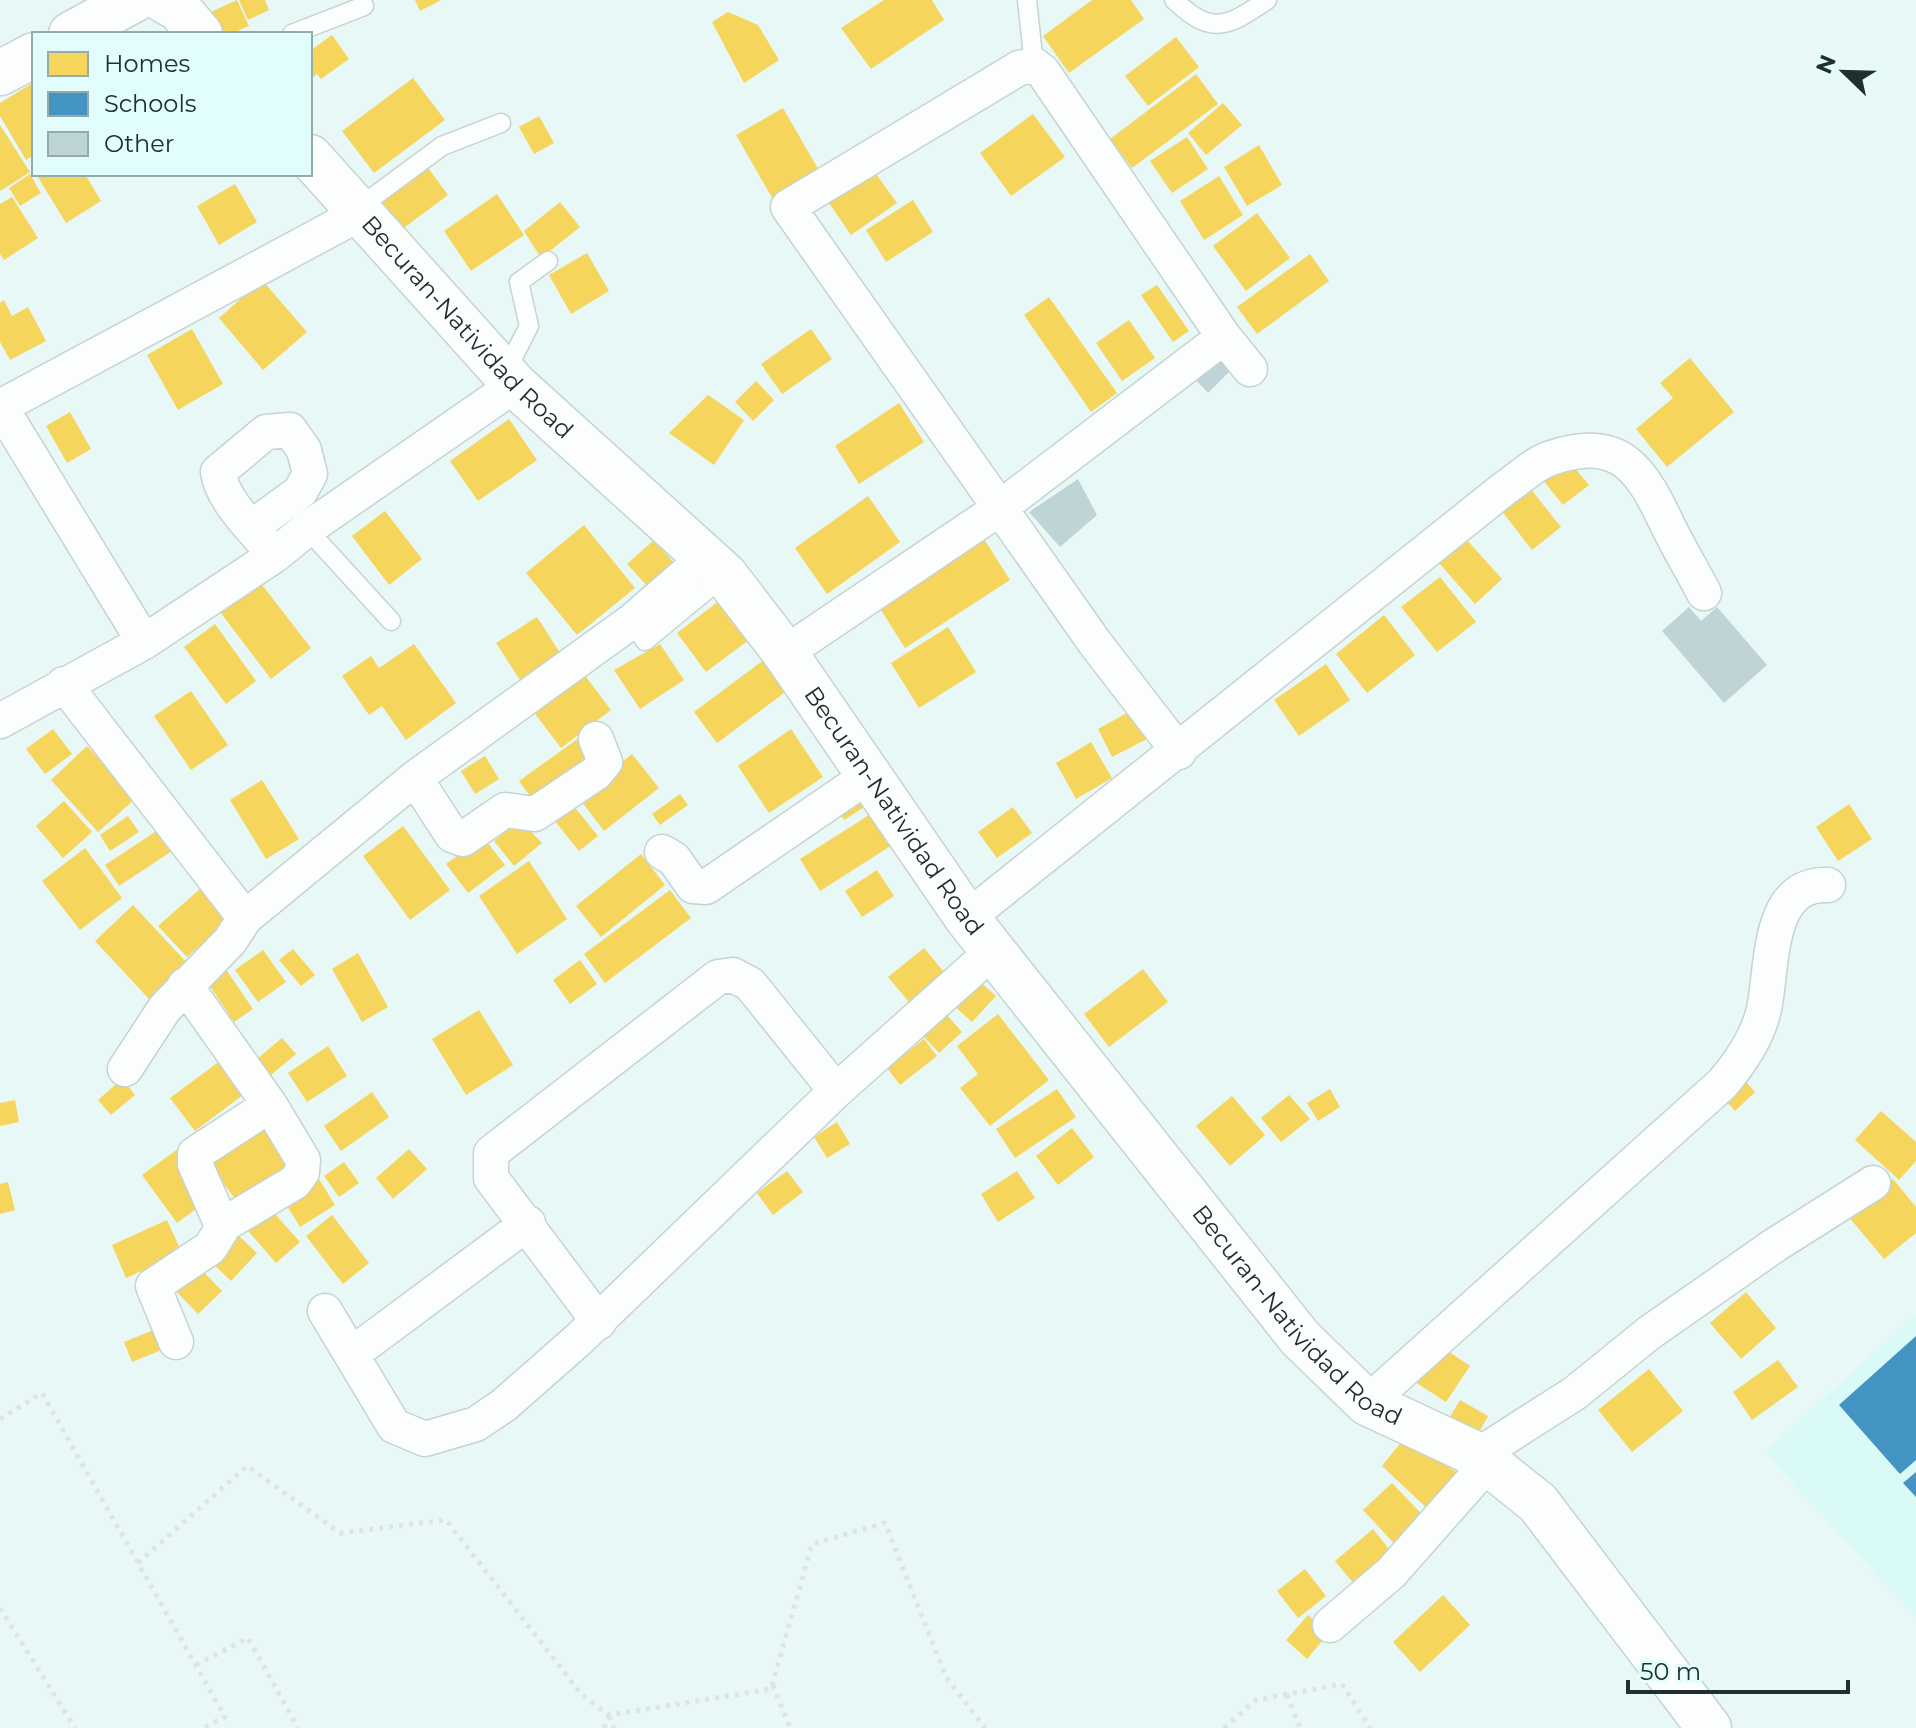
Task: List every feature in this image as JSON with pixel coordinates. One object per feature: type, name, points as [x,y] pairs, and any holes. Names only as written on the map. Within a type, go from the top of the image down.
[{"type":"street","points":[[75,32],[134,0]]},
{"type":"street","points":[[0,73],[32,56]]},
{"type":"street","points":[[1179,752],[999,508],[788,207],[1019,68],[1034,65],[1043,72],[1147,219],[1224,337],[1250,369]]},
{"type":"street","name":"Becuran-Natividad Road","points":[[312,159],[510,379],[716,566],[785,653],[980,935],[1300,1338],[1367,1403],[1483,1458],[1538,1503],[1709,1728]]},
{"type":"street","points":[[144,642],[0,406],[357,209]]},
{"type":"street","points":[[785,653],[999,508],[1224,337]]},
{"type":"street","points":[[0,721],[144,642],[275,555],[510,379]]},
{"type":"street","points":[[325,1311],[394,1426],[425,1439],[490,1417],[599,1322],[836,1091],[980,935],[1179,752],[1505,488],[1548,459],[1584,451],[1604,451],[1621,457],[1636,469],[1650,487],[1704,593]]},
{"type":"street","points":[[252,527],[275,555]]},
{"type":"street","points":[[125,1069],[148,1030],[185,985],[230,941],[245,918],[415,778],[632,621],[716,566]]},
{"type":"street","points":[[64,684],[245,918]]},
{"type":"street","points":[[415,778],[452,835],[463,839],[505,810],[535,814],[596,773],[605,762],[596,739]]},
{"type":"street","points":[[662,852],[674,859],[693,886],[706,887],[868,776]]},
{"type":"street","points":[[1367,1403],[1722,1084],[1739,1064],[1761,1018],[1772,938],[1791,902],[1801,889],[1828,885]]},
{"type":"street","points":[[599,1322],[528,1223],[491,1178],[491,1153],[718,977],[733,975],[750,984],[836,1091]]},
{"type":"street","points":[[176,1342],[153,1286],[210,1248],[225,1224],[295,1182],[302,1172],[303,1160],[270,1105],[185,985]]},
{"type":"street","points":[[225,1224],[220,1221],[195,1164],[195,1154],[270,1105]]},
{"type":"street","points":[[1330,1625],[1391,1573],[1483,1458],[1649,1333],[1775,1245],[1873,1183]]},
{"type":"street","points":[[352,1354],[528,1223]]},
{"type":"lane","points":[[1027,0],[1034,65]]},
{"type":"lane","points":[[1174,0],[1193,17],[1208,25],[1224,25],[1267,0]]},
{"type":"lane","points":[[297,32],[364,6]]},
{"type":"lane","points":[[357,209],[442,146],[501,123]]},
{"type":"lane","points":[[510,379],[529,326],[519,282],[548,261]]},
{"type":"lane","points":[[307,529],[391,621]]},
{"type":"path","points":[[0,1419],[42,1393],[225,1717],[203,1728]]},
{"type":"path","points":[[138,1563],[247,1466],[340,1533],[446,1520],[582,1695],[609,1715],[614,1728]]},
{"type":"path","points":[[609,1715],[771,1689],[812,1544],[885,1523],[946,1677],[985,1728]]},
{"type":"path","points":[[0,1608],[75,1728]]},
{"type":"path","points":[[196,1665],[248,1638],[298,1728]]},
{"type":"path","points":[[773,1684],[790,1728]]},
{"type":"path","points":[[1224,1728],[1256,1700],[1342,1684],[1370,1728]]},
{"type":"path","points":[[1287,1695],[1300,1728]]},
{"type":"path","points":[[604,1728],[609,1715]]},
{"type":"shaded area","points":[[1916,1314],[1916,1618],[1765,1452]]},
{"type":"building: Homes","points":[[237,0],[249,26],[236,32],[212,32],[204,15]]},
{"type":"building: Homes","points":[[239,0],[265,0],[269,10],[248,20]]},
{"type":"building: Homes","points":[[415,0],[441,0],[420,11]]},
{"type":"building: Homes","points":[[884,0],[932,0],[944,20],[871,69],[841,28]]},
{"type":"building: Homes","points":[[1092,0],[1131,0],[1144,19],[1069,73],[1043,36]]},
{"type":"building: Homes","points":[[728,12],[758,25],[779,60],[744,83],[712,22]]},
{"type":"building: Homes","points":[[332,35],[349,59],[321,79],[317,74],[312,78],[312,50]]},
{"type":"building: Homes","points":[[1176,37],[1199,67],[1148,106],[1125,76]]},
{"type":"building: Homes","points":[[1196,74],[1218,104],[1132,168],[1110,139]]},
{"type":"building: Homes","points":[[413,78],[445,120],[374,173],[342,131]]},
{"type":"building: Homes","points":[[32,83],[32,156],[26,160],[0,116],[0,103]]},
{"type":"building: Homes","points":[[1223,103],[1242,125],[1206,155],[1188,133]]},
{"type":"building: Homes","points":[[783,108],[821,174],[774,201],[736,135]]},
{"type":"building: Homes","points":[[1033,114],[1065,157],[1011,196],[980,153]]},
{"type":"building: Homes","points":[[539,116],[554,143],[534,154],[519,127]]},
{"type":"building: Homes","points":[[0,125],[30,172],[0,191]]},
{"type":"building: Homes","points":[[1187,137],[1208,169],[1172,193],[1150,161]]},
{"type":"building: Homes","points":[[1259,145],[1282,185],[1247,206],[1224,167]]},
{"type":"building: Homes","points":[[423,161],[448,195],[401,230],[376,197]]},
{"type":"building: Homes","points":[[874,171],[897,203],[851,235],[829,203]]},
{"type":"building: Homes","points":[[30,174],[41,193],[20,206],[9,188]]},
{"type":"building: Homes","points":[[37,176],[86,176],[101,201],[66,223]]},
{"type":"building: Homes","points":[[1219,176],[1243,215],[1204,240],[1180,201]]},
{"type":"building: Homes","points":[[235,184],[257,222],[219,245],[197,206]]},
{"type":"building: Homes","points":[[497,194],[524,235],[471,271],[444,231]]},
{"type":"building: Homes","points":[[12,197],[38,238],[4,260],[0,254],[0,204]]},
{"type":"building: Homes","points":[[913,200],[933,232],[886,262],[866,230]]},
{"type":"building: Homes","points":[[560,202],[580,227],[541,258],[524,231]]},
{"type":"building: Homes","points":[[1257,213],[1290,258],[1246,291],[1213,246]]},
{"type":"building: Homes","points":[[587,253],[609,291],[571,314],[549,275]]},
{"type":"building: Homes","points":[[1310,254],[1329,281],[1257,334],[1237,307]]},
{"type":"building: Homes","points":[[262,280],[307,332],[263,370],[219,318]]},
{"type":"building: Homes","points":[[1157,285],[1189,331],[1173,342],[1141,295]]},
{"type":"building: Homes","points":[[1049,297],[1117,393],[1091,412],[1024,315]]},
{"type":"building: Homes","points":[[4,300],[12,316],[28,307],[46,341],[10,360],[0,342],[0,303]]},
{"type":"building: Homes","points":[[1129,320],[1155,358],[1122,381],[1096,343]]},
{"type":"building: Homes","points":[[192,329],[223,384],[178,410],[147,355]]},
{"type":"building: Homes","points":[[811,329],[832,359],[782,394],[761,364]]},
{"type":"building: Homes","points":[[1690,358],[1734,412],[1667,467],[1636,429],[1673,398],[1660,383]]},
{"type":"building: Homes","points":[[756,381],[774,400],[753,421],[735,402]]},
{"type":"building: Homes","points":[[708,395],[744,420],[714,465],[669,433]]},
{"type":"building: Homes","points":[[899,403],[924,442],[859,484],[835,446]]},
{"type":"building: Homes","points":[[70,412],[91,449],[67,463],[46,426]]},
{"type":"building: Homes","points":[[509,419],[537,460],[478,501],[450,461]]},
{"type":"building: Homes","points":[[1568,460],[1589,485],[1563,505],[1542,479]]},
{"type":"building: Homes","points":[[1529,487],[1561,527],[1532,550],[1501,510]]},
{"type":"building: Homes","points":[[868,496],[900,542],[827,594],[795,548]]},
{"type":"building: Homes","points":[[385,511],[422,559],[389,585],[352,536]]},
{"type":"building: Homes","points":[[584,525],[635,588],[577,635],[526,573]]},
{"type":"building: Homes","points":[[979,531],[1010,580],[905,648],[874,599]]},
{"type":"building: Homes","points":[[1466,539],[1502,579],[1475,604],[1439,563]]},
{"type":"building: Homes","points":[[654,540],[675,564],[650,589],[627,564]]},
{"type":"building: Homes","points":[[1440,577],[1476,622],[1437,652],[1401,607]]},
{"type":"building: Homes","points":[[259,581],[311,648],[271,679],[220,612]]},
{"type":"building: Homes","points":[[724,597],[754,636],[706,672],[677,633]]},
{"type":"building: Homes","points":[[1384,615],[1415,655],[1367,693],[1336,654]]},
{"type":"building: Homes","points":[[537,617],[562,656],[522,683],[496,643]]},
{"type":"building: Homes","points":[[215,624],[256,681],[226,704],[184,647]]},
{"type":"building: Homes","points":[[948,627],[976,672],[919,708],[891,663]]},
{"type":"building: Homes","points":[[414,644],[456,703],[406,740],[382,706],[369,715],[342,676],[371,656],[379,668]]},
{"type":"building: Homes","points":[[660,644],[684,680],[640,709],[614,670]]},
{"type":"building: Homes","points":[[769,656],[792,687],[717,743],[694,712]]},
{"type":"building: Homes","points":[[1326,664],[1350,700],[1299,736],[1274,700]]},
{"type":"building: Homes","points":[[580,669],[611,710],[561,748],[530,707]]},
{"type":"building: Homes","points":[[191,691],[228,745],[191,770],[154,716]]},
{"type":"building: Homes","points":[[1134,709],[1149,738],[1112,757],[1098,729]]},
{"type":"building: Homes","points":[[53,729],[72,754],[45,774],[26,749]]},
{"type":"building: Homes","points":[[791,729],[823,777],[769,813],[738,766]]},
{"type":"building: Homes","points":[[583,735],[600,761],[538,807],[519,781]]},
{"type":"building: Homes","points":[[1091,742],[1112,778],[1076,799],[1056,763]]},
{"type":"building: Homes","points":[[87,746],[135,799],[98,832],[51,780]]},
{"type":"building: Homes","points":[[632,754],[659,788],[604,831],[578,797]]},
{"type":"building: Homes","points":[[485,756],[499,779],[475,794],[461,771]]},
{"type":"building: Homes","points":[[262,780],[299,839],[266,859],[230,800]]},
{"type":"building: Homes","points":[[862,786],[872,802],[844,820],[834,803]]},
{"type":"building: Homes","points":[[680,794],[688,805],[660,825],[652,814]]},
{"type":"building: Homes","points":[[64,801],[92,832],[63,858],[36,826]]},
{"type":"building: Homes","points":[[1849,804],[1872,839],[1838,861],[1816,827]]},
{"type":"building: Homes","points":[[573,805],[598,836],[579,851],[554,820]]},
{"type":"building: Homes","points":[[1013,807],[1032,833],[997,858],[978,832]]},
{"type":"building: Homes","points":[[880,808],[900,840],[820,891],[800,859]]},
{"type":"building: Homes","points":[[128,816],[139,832],[110,851],[100,835]]},
{"type":"building: Homes","points":[[520,820],[542,843],[514,866],[494,841]]},
{"type":"building: Homes","points":[[403,826],[450,890],[410,920],[363,856]]},
{"type":"building: Homes","points":[[161,828],[175,849],[119,886],[105,865]]},
{"type":"building: Homes","points":[[483,837],[505,865],[468,893],[446,864]]},
{"type":"building: Homes","points":[[85,848],[122,898],[80,930],[42,881]]},
{"type":"building: Homes","points":[[641,854],[665,885],[601,937],[576,906]]},
{"type":"building: Homes","points":[[529,861],[567,919],[517,954],[479,896]]},
{"type":"building: Homes","points":[[877,870],[894,896],[862,917],[845,891]]},
{"type":"building: Homes","points":[[200,889],[228,921],[187,957],[158,926]]},
{"type":"building: Homes","points":[[670,890],[691,918],[605,983],[584,954]]},
{"type":"building: Homes","points":[[133,905],[188,964],[150,1000],[95,941]]},
{"type":"building: Homes","points":[[924,948],[944,972],[909,1002],[888,977]]},
{"type":"building: Homes","points":[[293,949],[315,975],[301,986],[279,960]]},
{"type":"building: Homes","points":[[263,950],[286,982],[258,1002],[235,970]]},
{"type":"building: Homes","points":[[358,953],[388,1007],[362,1022],[332,969]]},
{"type":"building: Homes","points":[[580,960],[597,984],[570,1004],[553,980]]},
{"type":"building: Homes","points":[[225,968],[253,1009],[234,1022],[206,980]]},
{"type":"building: Homes","points":[[1143,969],[1168,1002],[1109,1047],[1084,1014]]},
{"type":"building: Homes","points":[[978,980],[996,996],[972,1022],[954,1006]]},
{"type":"building: Homes","points":[[479,1010],[513,1065],[466,1095],[432,1039]]},
{"type":"building: Homes","points":[[946,1014],[962,1032],[939,1053],[923,1036]]},
{"type":"building: Homes","points":[[998,1014],[1049,1080],[990,1126],[960,1088],[978,1074],[957,1046]]},
{"type":"building: Homes","points":[[282,1038],[296,1054],[271,1075],[257,1059]]},
{"type":"building: Homes","points":[[924,1039],[937,1056],[900,1085],[887,1068]]},
{"type":"building: Homes","points":[[328,1046],[347,1076],[307,1102],[288,1073]]},
{"type":"building: Homes","points":[[228,1055],[252,1088],[195,1131],[170,1098]]},
{"type":"building: Homes","points":[[1741,1076],[1755,1092],[1735,1111],[1721,1096]]},
{"type":"building: Homes","points":[[122,1079],[135,1095],[111,1115],[98,1100]]},
{"type":"building: Homes","points":[[1057,1089],[1076,1117],[1015,1158],[996,1129]]},
{"type":"building: Homes","points":[[1330,1089],[1340,1107],[1318,1121],[1307,1103]]},
{"type":"building: Homes","points":[[372,1092],[389,1117],[341,1151],[324,1126]]},
{"type":"building: Homes","points":[[1289,1095],[1310,1119],[1281,1142],[1261,1118]]},
{"type":"building: Homes","points":[[1232,1096],[1265,1135],[1230,1166],[1196,1126]]},
{"type":"building: Homes","points":[[15,1100],[19,1122],[0,1126],[0,1103]]},
{"type":"building: Homes","points":[[1881,1111],[1916,1142],[1916,1161],[1899,1180],[1855,1140]]},
{"type":"building: Homes","points":[[269,1115],[300,1164],[241,1207],[204,1157]]},
{"type":"building: Homes","points":[[837,1122],[850,1144],[827,1158],[814,1137]]},
{"type":"building: Homes","points":[[1072,1128],[1094,1157],[1058,1185],[1036,1156]]},
{"type":"building: Homes","points":[[182,1146],[207,1201],[177,1223],[142,1175]]},
{"type":"building: Homes","points":[[409,1149],[427,1169],[393,1199],[376,1178]]},
{"type":"building: Homes","points":[[344,1162],[359,1183],[339,1197],[324,1176]]},
{"type":"building: Homes","points":[[787,1171],[803,1192],[773,1215],[757,1193]]},
{"type":"building: Homes","points":[[1017,1171],[1035,1198],[998,1222],[981,1194]]},
{"type":"building: Homes","points":[[316,1174],[335,1205],[300,1227],[281,1196]]},
{"type":"building: Homes","points":[[1893,1179],[1916,1207],[1916,1233],[1884,1259],[1848,1216]]},
{"type":"building: Homes","points":[[8,1182],[15,1210],[0,1214],[0,1184]]},
{"type":"building: Homes","points":[[266,1204],[300,1242],[276,1263],[242,1224]]},
{"type":"building: Homes","points":[[332,1215],[369,1263],[343,1284],[306,1236]]},
{"type":"building: Homes","points":[[167,1220],[182,1253],[126,1278],[112,1245]]},
{"type":"building: Homes","points":[[234,1231],[257,1253],[231,1281],[207,1258]]},
{"type":"building: Homes","points":[[195,1263],[222,1291],[198,1314],[171,1286]]},
{"type":"building: Homes","points":[[1746,1292],[1776,1328],[1741,1359],[1710,1323]]},
{"type":"building: Homes","points":[[156,1329],[164,1349],[132,1362],[124,1342]]},
{"type":"building: Homes","points":[[1436,1343],[1470,1366],[1446,1402],[1412,1380]]},
{"type":"building: Homes","points":[[1778,1360],[1798,1387],[1752,1420],[1733,1392]]},
{"type":"building: Homes","points":[[1649,1369],[1683,1411],[1632,1452],[1598,1410]]},
{"type":"building: Homes","points":[[1460,1400],[1488,1416],[1477,1436],[1448,1420]]},
{"type":"building: Homes","points":[[1402,1441],[1462,1475],[1432,1513],[1382,1466]]},
{"type":"building: Homes","points":[[1392,1483],[1433,1526],[1404,1554],[1363,1510]]},
{"type":"building: Homes","points":[[1373,1529],[1397,1559],[1359,1590],[1335,1561]]},
{"type":"building: Homes","points":[[1305,1569],[1326,1596],[1298,1618],[1277,1591]]},
{"type":"building: Homes","points":[[1443,1595],[1470,1625],[1420,1672],[1393,1642]]},
{"type":"building: Homes","points":[[1308,1615],[1329,1633],[1307,1659],[1286,1640]]},
{"type":"building: Schools","points":[[1916,1336],[1916,1460],[1900,1474],[1839,1405]]},
{"type":"building: Schools","points":[[1916,1472],[1916,1497],[1903,1483]]},
{"type":"building: Other","points":[[1220,352],[1235,366],[1208,393],[1195,379]]},
{"type":"building: Other","points":[[1078,479],[1097,515],[1060,547],[1029,512]]},
{"type":"building: Other","points":[[1689,607],[1701,621],[1717,607],[1767,665],[1724,703],[1662,631]]}]
